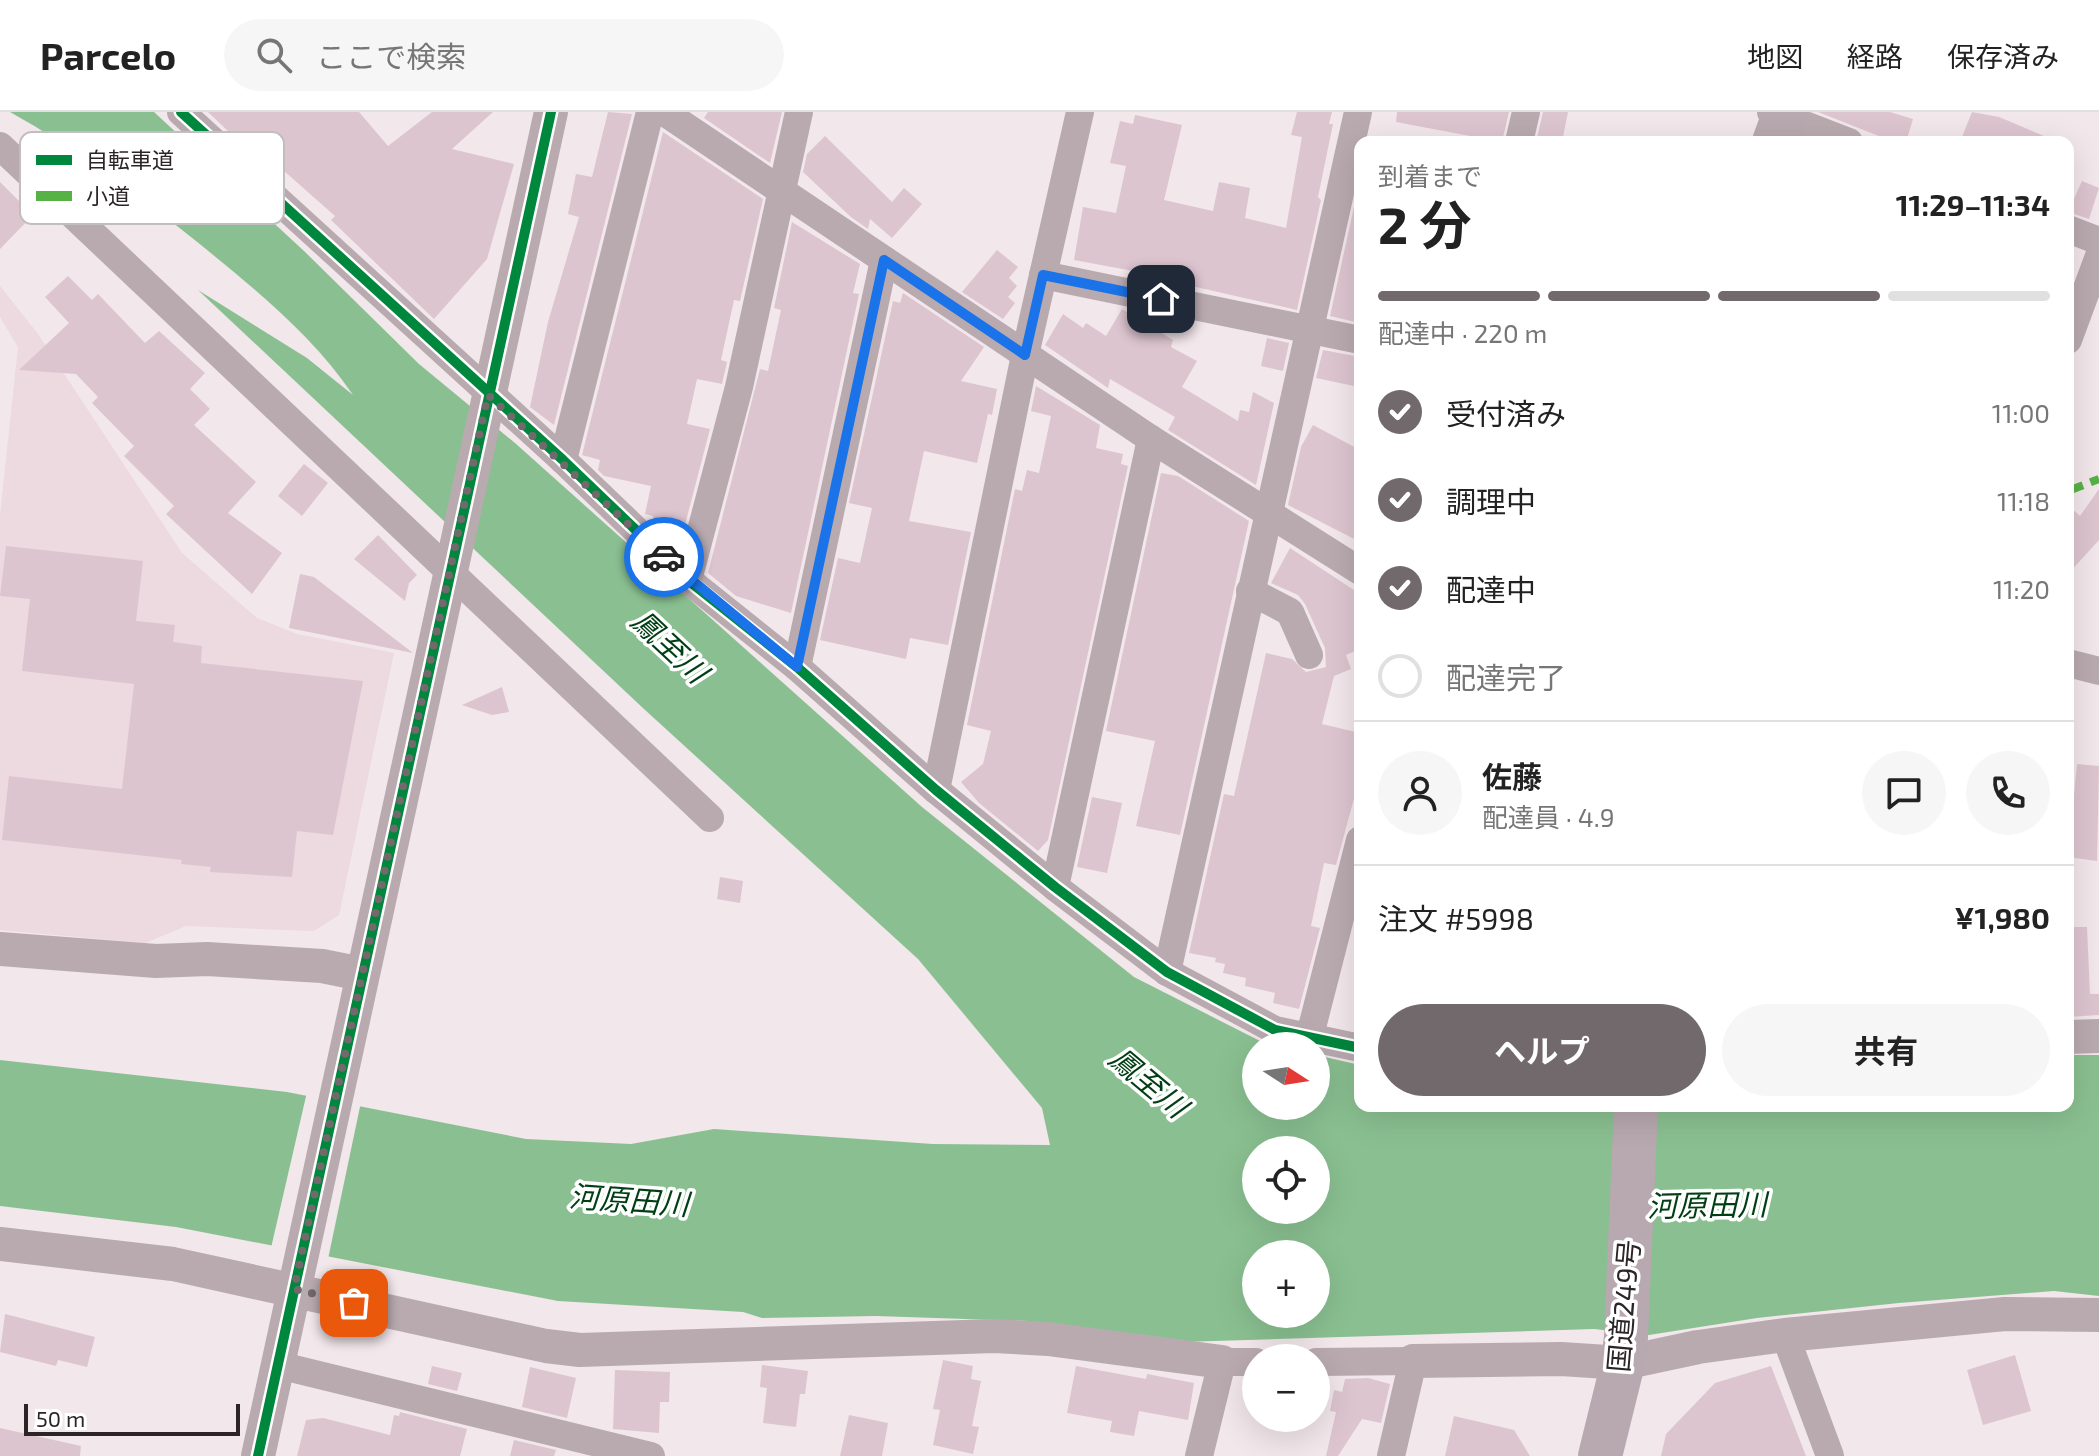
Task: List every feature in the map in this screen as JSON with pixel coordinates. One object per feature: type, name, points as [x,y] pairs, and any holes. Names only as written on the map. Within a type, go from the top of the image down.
[{"type":"highway","name":"国道249号","points":[[1600,1456],[1624,1350],[1636,1112]]},
{"type":"street","points":[[181,112],[203,132]]},
{"type":"street","points":[[258,1456],[551,112]]},
{"type":"street","points":[[563,460],[650,112]]},
{"type":"street","points":[[664,112],[1151,439],[1354,567]]},
{"type":"street","points":[[688,580],[739,387],[799,112]]},
{"type":"street","points":[[936,790],[1025,355],[1080,112]]},
{"type":"street","points":[[1167,972],[1358,112]]},
{"type":"street","points":[[1520,136],[1526,112]]},
{"type":"street","points":[[1778,120],[1830,136]]},
{"type":"street","points":[[0,146],[20,165]]},
{"type":"street","points":[[284,207],[563,460],[688,580],[797,667],[936,790],[1055,887],[1167,972],[1283,1032]]},
{"type":"street","points":[[83,224],[710,818]]},
{"type":"street","points":[[2074,231],[2099,241]]},
{"type":"street","points":[[2074,324],[2099,256]]},
{"type":"street","points":[[797,667],[884,260]]},
{"type":"street","points":[[1043,275],[1354,339]]},
{"type":"street","points":[[1055,887],[1151,439]]},
{"type":"street","points":[[1250,591],[1290,612],[1309,655]]},
{"type":"street","points":[[2074,665],[2099,671]]},
{"type":"street","points":[[1311,1032],[1354,863]]},
{"type":"street","points":[[0,949],[156,961],[207,959],[299,965],[362,974]]},
{"type":"street","points":[[2074,1037],[2099,1036]]},
{"type":"street","points":[[1330,1043],[1354,1047]]},
{"type":"street","points":[[0,1244],[296,1279],[546,1346],[580,1350],[994,1336],[1048,1339],[1242,1362]]},
{"type":"street","points":[[1330,1362],[1561,1359],[1624,1350],[1698,1347],[1785,1335],[2005,1314],[2099,1315]]},
{"type":"street","points":[[1785,1335],[1830,1456]]},
{"type":"street","points":[[1391,1456],[1413,1361]]},
{"type":"street","points":[[1199,1456],[1222,1362]]},
{"type":"street","points":[[278,1365],[651,1456]]},
{"type":"shaded area","points":[[0,286],[38,334],[182,553],[257,618],[297,634],[394,653],[339,915],[314,931],[186,926],[145,943],[0,930],[0,515],[18,347],[0,317]]},
{"type":"water","points":[[10,112],[154,112],[176,132],[43,132]]},
{"type":"water","points":[[174,224],[275,224],[419,364],[515,443],[922,807],[1134,977],[1242,1032],[1242,1120],[1330,1120],[1330,1058],[1354,1064],[1354,1112],[2074,1112],[2074,1055],[2099,1055],[2099,1296],[2054,1291],[1899,1303],[1757,1318],[1649,1335],[1594,1329],[1181,1342],[1028,1321],[876,1316],[762,1318],[743,1312],[558,1301],[176,1227],[0,1206],[0,1060],[287,1092],[526,1139],[631,1144],[714,1129],[933,1144],[1050,1145],[1042,1108],[918,959],[644,709],[198,290],[307,358],[353,395],[302,333]]},
{"type":"pier","points":[[307,1092],[361,1102],[328,1259],[271,1248]]},
{"type":"building","points":[[208,112],[359,112],[388,146],[432,112],[493,112],[452,149],[514,164],[487,259],[434,319],[331,220],[335,216],[284,171],[284,132],[229,132]]},
{"type":"building","points":[[608,112],[632,114],[554,425],[530,407],[548,322],[579,217],[568,214],[576,174],[592,177]]},
{"type":"building","points":[[708,112],[782,112],[770,163],[704,118]]},
{"type":"building","points":[[1297,112],[1332,112],[1329,124],[1333,124],[1318,197],[1321,200],[1297,310],[1144,273],[1074,260],[1083,207],[1116,213],[1126,166],[1110,163],[1120,121],[1133,124],[1135,115],[1182,125],[1164,200],[1213,211],[1219,182],[1250,188],[1245,218],[1286,228],[1302,137],[1291,135]]},
{"type":"building","points":[[1397,112],[1509,112],[1503,136],[1470,136],[1396,122]]},
{"type":"building","points":[[1543,112],[1568,112],[1563,136],[1537,136]]},
{"type":"building","points":[[1818,112],[1890,112],[1913,119],[1908,136],[1879,136]]},
{"type":"building","points":[[1972,112],[1999,117],[2044,136],[1962,136]]},
{"type":"building","points":[[663,132],[763,199],[740,301],[734,300],[721,360],[727,362],[722,384],[697,379],[687,424],[710,429],[681,540],[668,537],[669,526],[653,523],[653,516],[645,514],[651,486],[604,476],[598,470],[600,460],[582,455]]},
{"type":"building","points":[[825,136],[892,202],[904,188],[922,204],[892,238],[870,219],[868,229],[851,217],[803,172],[807,154]]},
{"type":"building","points":[[2082,181],[2099,188],[2089,219],[2074,214],[2074,199]]},
{"type":"building","points":[[0,182],[20,202],[20,224],[24,224],[0,249]]},
{"type":"building","points":[[1354,207],[1354,322],[1330,316]]},
{"type":"building","points":[[792,222],[860,264],[853,293],[859,294],[791,613],[736,596],[708,573],[760,369],[768,371],[781,310],[774,308]]},
{"type":"building","points":[[997,250],[1018,267],[1009,278],[1017,286],[1008,297],[1015,303],[1003,319],[962,292]]},
{"type":"building","points":[[68,276],[92,300],[98,294],[145,343],[159,331],[205,373],[190,389],[210,409],[194,425],[256,482],[228,513],[282,553],[252,594],[166,514],[174,506],[124,456],[134,446],[92,403],[98,397],[76,374],[19,370],[69,323],[45,297]]},
{"type":"building","points":[[903,293],[984,347],[961,381],[997,389],[977,463],[924,451],[909,521],[971,532],[948,645],[910,638],[906,659],[820,640],[838,558],[860,563],[872,508],[849,503],[893,301],[900,303]]},
{"type":"building","points":[[1122,309],[1173,340],[1171,347],[1197,361],[1182,387],[1238,421],[1240,410],[1249,412],[1253,392],[1274,403],[1256,485],[1168,430],[1175,417],[1110,379],[1108,388],[1045,345],[1063,314],[1083,328],[1086,323],[1106,336]]},
{"type":"building","points":[[1267,338],[1289,343],[1283,371],[1261,366]]},
{"type":"building","points":[[1323,350],[1354,356],[1354,386],[1316,378]]},
{"type":"building","points":[[1036,386],[1100,425],[1096,448],[1123,454],[1121,464],[1128,466],[1048,840],[1038,851],[979,803],[961,782],[983,764],[991,731],[967,725],[1015,489],[1022,491],[1027,470],[1039,473],[1051,416],[1031,411]]},
{"type":"building","points":[[1313,425],[1354,447],[1354,539],[1288,505],[1301,447]]},
{"type":"building","points":[[304,464],[328,483],[302,516],[278,496]]},
{"type":"building","points":[[1161,473],[1178,476],[1249,521],[1180,835],[1136,826],[1155,741],[1106,731]]},
{"type":"building","points":[[2099,489],[2099,540],[2074,567],[2074,510],[2080,516]]},
{"type":"building","points":[[378,535],[417,575],[409,583],[405,601],[354,559]]},
{"type":"building","points":[[6,546],[143,561],[136,621],[175,625],[173,642],[202,646],[201,663],[363,681],[333,835],[297,831],[292,877],[210,872],[211,867],[181,864],[182,860],[2,840],[9,776],[122,789],[134,684],[22,671],[30,599],[0,596]]},
{"type":"building","points":[[1290,548],[1354,590],[1354,652],[1346,655],[1351,669],[1334,676],[1322,724],[1354,732],[1354,798],[1336,865],[1324,863],[1311,926],[1320,928],[1299,1009],[1273,1003],[1275,993],[1245,986],[1246,978],[1223,973],[1225,964],[1215,962],[1216,958],[1189,953],[1224,794],[1234,796],[1266,653],[1292,659],[1306,672],[1326,667],[1325,648],[1305,604],[1298,595],[1271,583]]},
{"type":"building","points":[[300,574],[314,577],[413,653],[289,628]]},
{"type":"building","points":[[502,687],[509,712],[492,715],[462,705]]},
{"type":"building","points":[[2077,764],[2099,766],[2097,861],[2074,858]]},
{"type":"building","points":[[1092,797],[1122,803],[1107,873],[1077,867]]},
{"type":"building","points":[[720,877],[743,881],[740,903],[717,899]]},
{"type":"building","points":[[2074,927],[2087,927],[2090,994],[2099,994],[2099,1015],[2074,1017]]},
{"type":"building","points":[[5,1314],[95,1337],[87,1367],[58,1360],[56,1366],[0,1352]]},
{"type":"building","points":[[2015,1355],[2031,1411],[1983,1425],[1967,1370]]},
{"type":"building","points":[[943,1360],[973,1366],[971,1379],[981,1381],[972,1426],[979,1427],[973,1454],[933,1445],[940,1410],[933,1409]]},
{"type":"building","points":[[762,1365],[808,1371],[805,1394],[800,1394],[796,1427],[763,1423],[767,1388],[760,1387]]},
{"type":"building","points":[[432,1366],[462,1373],[457,1391],[428,1384]]},
{"type":"building","points":[[1076,1366],[1146,1379],[1147,1374],[1194,1383],[1188,1420],[1139,1411],[1134,1436],[1110,1432],[1112,1421],[1067,1413]]},
{"type":"building","points":[[1771,1366],[1806,1456],[1661,1456],[1666,1434],[1715,1383]]},
{"type":"building","points":[[530,1367],[576,1378],[567,1418],[522,1407]]},
{"type":"building","points":[[615,1370],[670,1372],[669,1402],[660,1402],[659,1433],[613,1429]]},
{"type":"building","points":[[1368,1378],[1390,1384],[1381,1423],[1362,1419],[1338,1456],[1326,1456],[1336,1412],[1330,1411],[1334,1390],[1342,1392],[1345,1379]]},
{"type":"building","points":[[400,1412],[467,1429],[460,1456],[297,1456],[306,1420],[323,1418],[390,1435],[394,1415],[399,1416]]},
{"type":"building","points":[[849,1415],[888,1423],[882,1456],[840,1456]]},
{"type":"building","points":[[1454,1416],[1514,1430],[1530,1456],[1445,1456]]},
{"type":"building","points":[[0,1428],[81,1446],[80,1456],[0,1456]]},
{"type":"building","points":[[514,1440],[556,1450],[554,1456],[510,1456]]},
{"type":"marked path","points":[[2074,489],[2099,479]]},
{"type":"cycle path","points":[[181,112],[203,132]]},
{"type":"cycle path","points":[[258,1456],[551,112]]},
{"type":"cycle path","points":[[284,206],[563,460],[688,580],[797,667],[936,790],[1055,887],[1167,972],[1275,1030],[1354,1047]]},
{"type":"way so far","points":[[354,1303],[294,1289],[488,395],[563,460],[664,557]]},
{"type":"route","points":[[664,557],[688,580],[797,667],[884,260],[1025,355],[1043,275],[1161,299]]},
{"type":"water label","name":"鳳至川","points":[[669,647]]},
{"type":"water label","name":"鳳至川","points":[[1148,1083]]},
{"type":"water label","name":"河原田川","points":[[629,1201]]},
{"type":"water label","name":"河原田川","points":[[1707,1206]]}]
